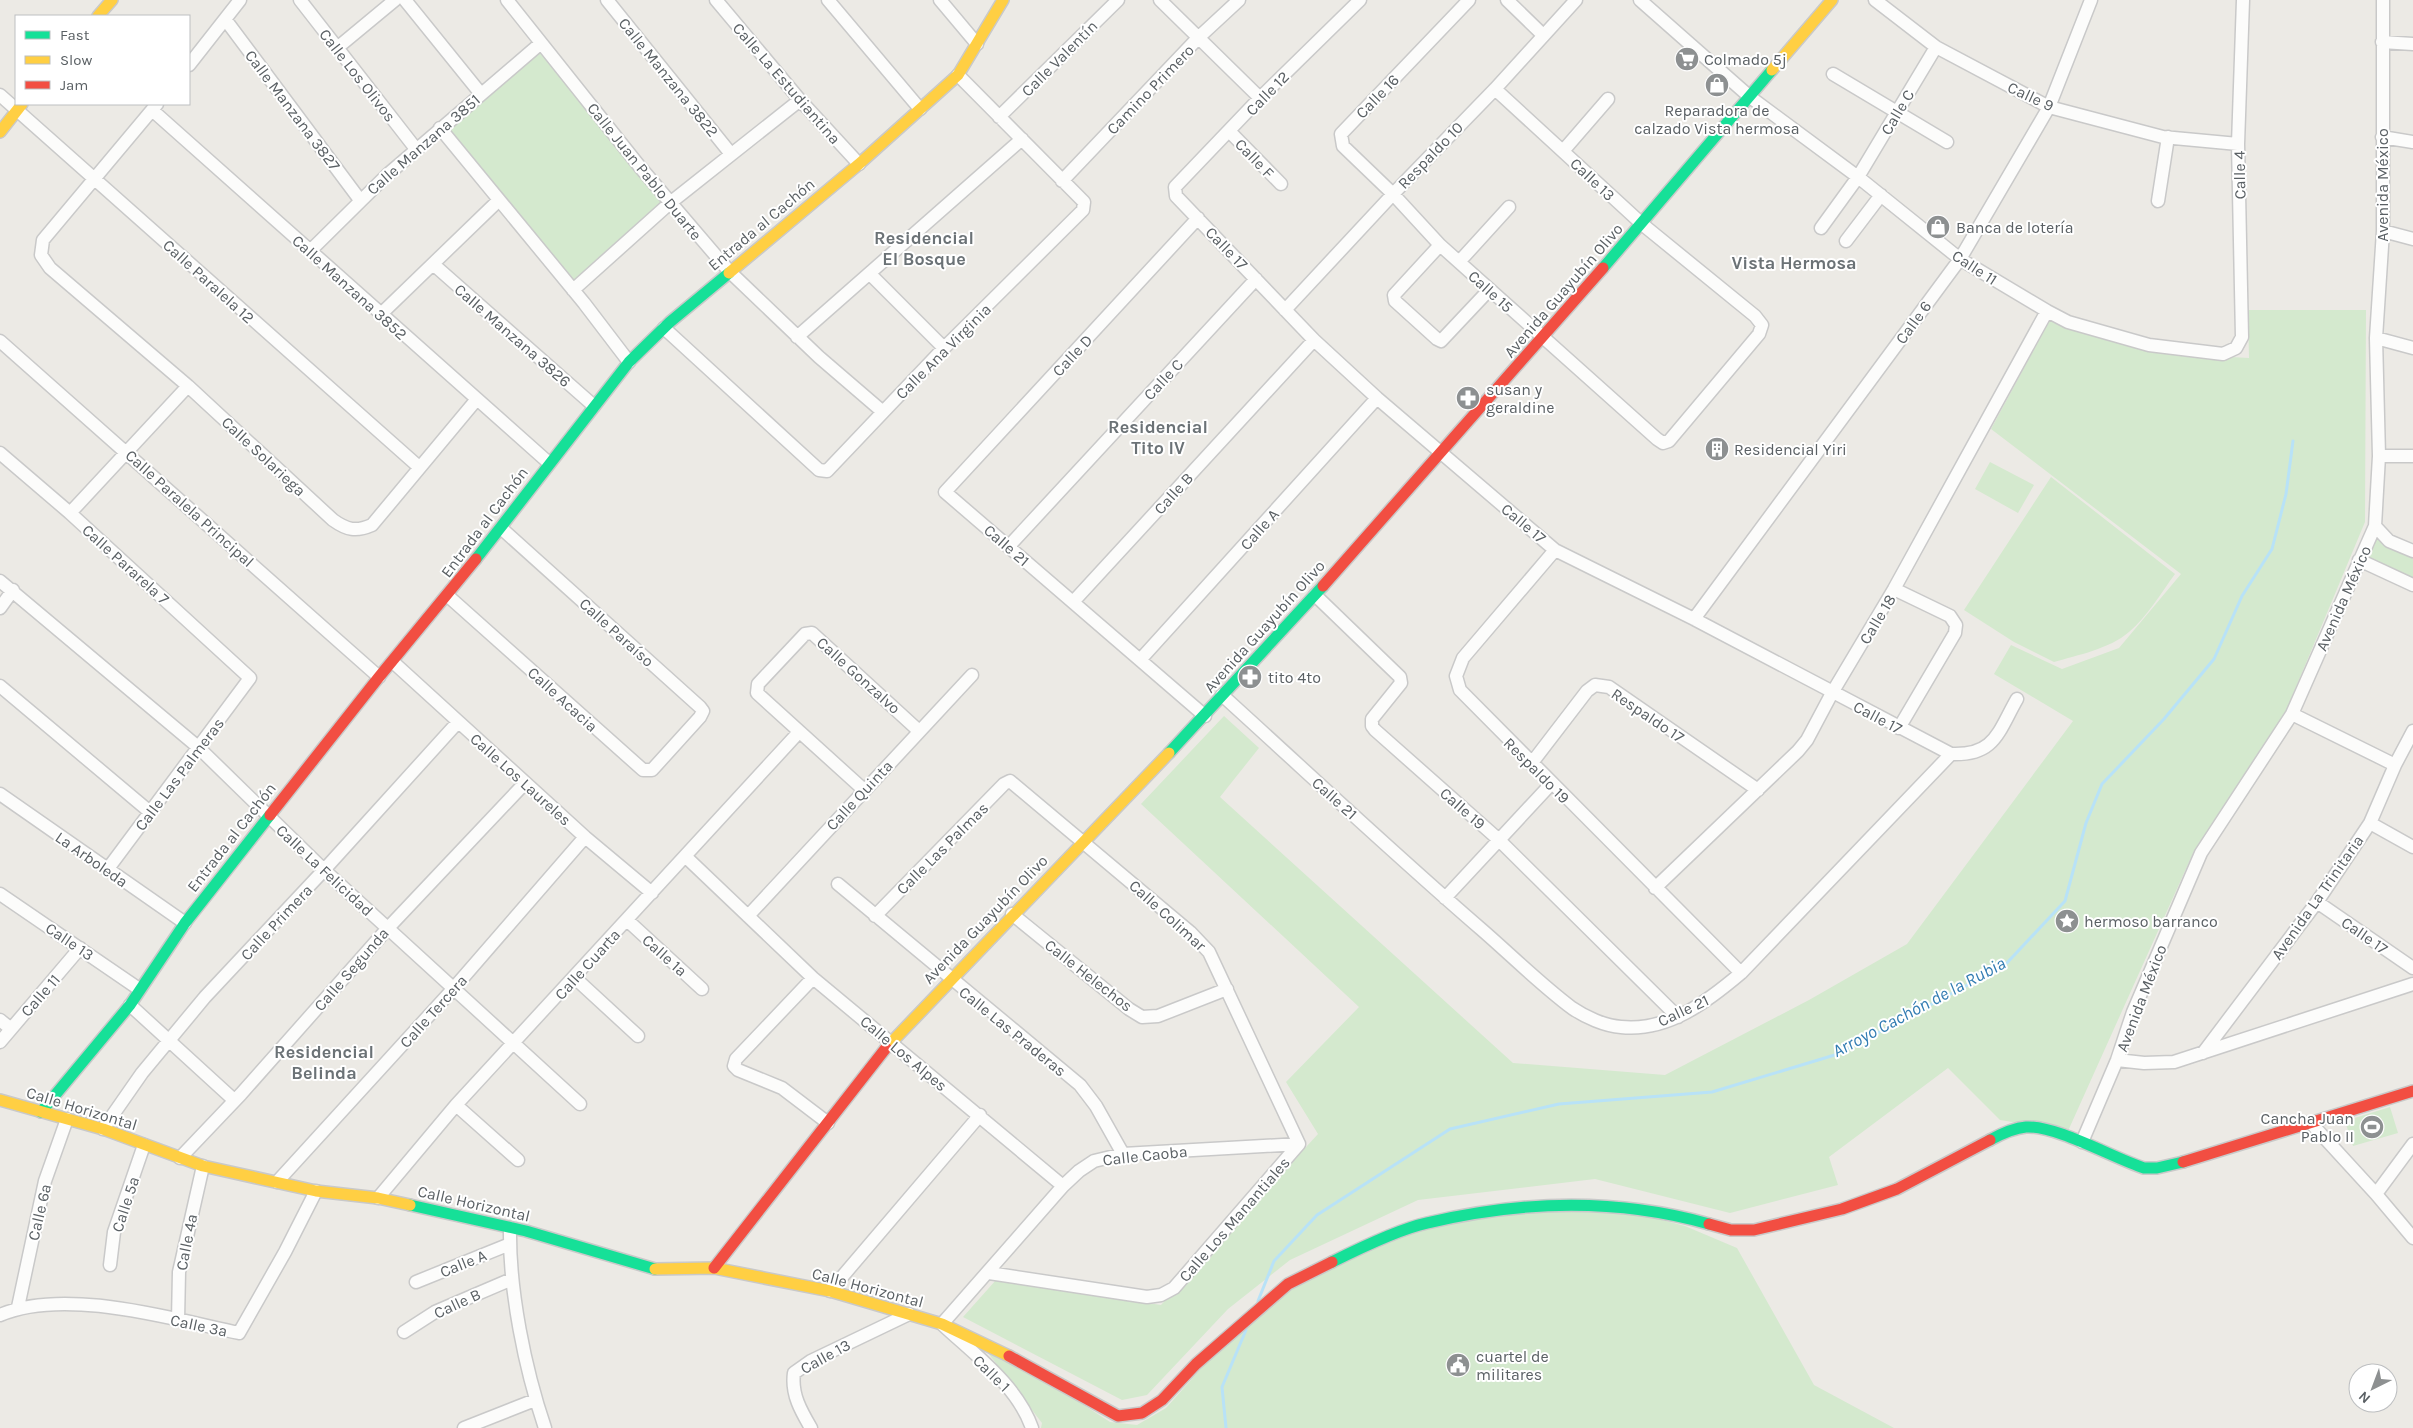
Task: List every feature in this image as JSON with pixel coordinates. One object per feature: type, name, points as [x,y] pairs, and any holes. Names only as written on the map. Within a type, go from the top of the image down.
[{"type":"main road","points":[[99,15],[112,0]]},
{"type":"main road","name":"Entrada al Cachón","points":[[41,1112],[130,1005],[185,923],[268,816],[379,677],[448,596],[630,362],[664,328],[728,272],[859,164],[958,74],[1003,0]]},
{"type":"main road","name":"Avenida Guayubín Olivo","points":[[714,1268],[891,1042],[1012,914],[1205,716],[1222,695],[1315,595],[1544,337],[1832,0]]},
{"type":"main road","points":[[0,132],[19,107]]},
{"type":"main road","name":"Calle Horizontal","points":[[0,1100],[103,1129],[203,1166],[316,1191],[378,1198],[510,1228],[653,1269],[714,1268],[830,1291],[942,1324],[1039,1371],[1118,1416],[1142,1413],[1162,1400],[1196,1364],[1288,1284],[1357,1250],[1425,1223],[1519,1207],[1609,1205],[1671,1213],[1730,1230],[1754,1230],[1842,1209],[1897,1189],[2007,1131],[2027,1127],[2050,1130],[2132,1164],[2144,1168],[2157,1168],[2204,1156],[2413,1091]]},
{"type":"street","points":[[190,63],[240,0]]},
{"type":"street","name":"Calle Los Olivos","points":[[300,0],[416,149]]},
{"type":"street","points":[[337,48],[394,0]]},
{"type":"street","points":[[405,0],[481,94]]},
{"type":"street","name":"Calle Juan Pablo Duarte","points":[[507,0],[670,203],[728,272],[797,337],[883,412]]},
{"type":"street","name":"Calle Manzana 3822","points":[[607,0],[731,154]]},
{"type":"street","name":"Calle La Estudiantina","points":[[716,0],[800,100],[859,164]]},
{"type":"street","points":[[828,0],[920,109]]},
{"type":"street","points":[[940,0],[976,44]]},
{"type":"street","name":"Calle Valentín","points":[[999,117],[1118,0]]},
{"type":"street","points":[[1160,0],[1260,98]]},
{"type":"street","name":"Camino Primero","points":[[1062,181],[1198,38],[1239,0]]},
{"type":"street","name":"Calle 12","points":[[1175,187],[1230,132],[1260,98],[1360,0]]},
{"type":"street","name":"Calle 16","points":[[1393,194],[1343,146],[1341,134],[1470,0]]},
{"type":"street","points":[[1507,0],[1543,35]]},
{"type":"street","name":"Respaldo 10","points":[[1284,310],[1495,89],[1576,0]]},
{"type":"street","name":"Calle 11","points":[[1640,0],[1750,97],[1858,177],[1960,259],[2047,311],[2068,322],[2149,345],[2223,354],[2236,348]]},
{"type":"street","name":"Calle 9","points":[[1875,0],[1936,47],[2049,107],[2168,137],[2238,144]]},
{"type":"street","name":"Calle 6","points":[[1694,619],[1960,259],[2049,107],[2091,0]]},
{"type":"street","name":"Calle 4","points":[[2236,348],[2242,337],[2238,144],[2243,0]]},
{"type":"street","name":"Avenida México","points":[[2082,1142],[2117,1060],[2133,1012],[2200,853],[2292,714],[2375,526],[2379,456],[2376,338],[2383,231],[2383,0]]},
{"type":"street","name":"Calle Manzana 3827","points":[[226,19],[360,200]]},
{"type":"street","points":[[2382,42],[2413,44]]},
{"type":"street","name":"Calle Manzana 3851","points":[[310,251],[360,200],[416,149],[541,43]]},
{"type":"street","name":"Calle C","points":[[1821,228],[1858,177],[1936,47]]},
{"type":"street","name":"Calle Ana Virginia","points":[[664,328],[821,472],[827,472],[944,348],[1083,210],[1084,202],[958,74]]},
{"type":"street","points":[[1833,74],[1947,142]]},
{"type":"street","name":"Calle 13","points":[[1495,89],[1642,224],[1756,316],[1762,325],[1759,334],[1668,441],[1663,443]]},
{"type":"street","name":"Calle Paralela 12","points":[[0,95],[15,104]]},
{"type":"street","points":[[1563,151],[1608,99]]},
{"type":"street","points":[[573,290],[670,203],[800,100]]},
{"type":"street","name":"Calle Paralela 12","points":[[19,107],[94,178],[419,467]]},
{"type":"street","points":[[94,178],[154,107]]},
{"type":"street","name":"Calle Manzana 3852","points":[[154,107],[310,251],[550,463]]},
{"type":"street","points":[[440,128],[630,362]]},
{"type":"street","name":"Calle F","points":[[1230,132],[1281,184]]},
{"type":"street","points":[[2158,201],[2168,137]]},
{"type":"street","points":[[2382,137],[2413,142]]},
{"type":"street","points":[[797,337],[1022,139]]},
{"type":"street","name":"Calle Solariega","points":[[94,178],[43,240],[40,255],[50,268],[188,386],[332,520],[352,530],[362,530],[372,525],[477,399]]},
{"type":"street","name":"Calle 17","points":[[1175,187],[1176,196],[1314,340],[1377,398],[1555,550],[1694,619],[1951,754]]},
{"type":"street","name":"Calle 15","points":[[1393,194],[1440,245],[1663,443]]},
{"type":"street","points":[[1846,241],[1881,195]]},
{"type":"street","points":[[381,314],[499,200]]},
{"type":"street","points":[[1459,262],[1509,207]]},
{"type":"street","name":"Calle D","points":[[946,492],[1198,218]]},
{"type":"street","points":[[2383,231],[2413,239]]},
{"type":"street","points":[[1440,245],[1394,294],[1395,301],[1437,340],[1441,341],[1489,290]]},
{"type":"street","name":"Calle Manzana 3826","points":[[433,264],[594,406]]},
{"type":"street","points":[[870,274],[944,348]]},
{"type":"street","name":"Calle C","points":[[1009,546],[1256,279]]},
{"type":"street","name":"Calle 18","points":[[1655,888],[1758,790],[1807,740],[1832,693],[1894,589],[2047,311]]},
{"type":"street","points":[[2376,338],[2413,348]]},
{"type":"street","name":"Calle Paralela Principal","points":[[0,340],[379,677]]},
{"type":"street","name":"Calle B","points":[[1074,602],[1314,340]]},
{"type":"street","points":[[70,513],[188,386]]},
{"type":"street","name":"Calle A","points":[[1140,660],[1377,398]]},
{"type":"street","name":"Calle Pararela 7","points":[[0,453],[70,513],[250,678]]},
{"type":"street","points":[[2379,456],[2413,456]]},
{"type":"street","name":"Calle 21","points":[[946,492],[1205,716]]},
{"type":"street","points":[[2375,526],[2389,541],[2413,551]]},
{"type":"street","name":"Calle Paraíso","points":[[501,528],[700,706],[703,711],[700,717],[678,742]]},
{"type":"street","name":"Respaldo 19","points":[[1555,550],[1463,658],[1456,676],[1460,690],[1531,764],[1741,972]]},
{"type":"street","points":[[2359,560],[2413,585]]},
{"type":"street","name":"Calle La Felicidad","points":[[0,581],[198,747],[324,870],[580,1104]]},
{"type":"street","points":[[1894,589],[1950,616],[1956,625],[1955,633],[1899,728]]},
{"type":"street","points":[[0,608],[13,590]]},
{"type":"street","name":"Calle 19","points":[[1315,595],[1400,677],[1401,683],[1372,719],[1375,730],[1498,839],[1678,1017]]},
{"type":"street","name":"Calle Acacia","points":[[448,596],[643,770],[652,770],[678,742]]},
{"type":"street","name":"Calle Gonzalvo","points":[[864,790],[757,693],[756,689],[765,677],[809,633],[812,633],[919,730]]},
{"type":"street","name":"Calle Los Laureles","points":[[393,662],[585,837],[652,893]]},
{"type":"street","name":"Calle Quinta","points":[[748,916],[972,675]]},
{"type":"street","name":"Calle Las Palmeras","points":[[107,870],[250,678]]},
{"type":"street","name":"Respaldo 17","points":[[1531,764],[1587,691],[1595,685],[1609,687],[1758,790]]},
{"type":"street","points":[[0,686],[150,812]]},
{"type":"street","name":"Calle 21","points":[[1222,695],[1445,898],[1574,1009],[1603,1023],[1620,1027],[1657,1024],[1678,1017],[1710,999],[1741,972],[1951,754]]},
{"type":"street","points":[[1951,754],[1968,755],[1980,752],[1993,741],[2017,699]]},
{"type":"street","points":[[2292,714],[2395,765]]},
{"type":"street","name":"Calle Primera","points":[[103,1129],[142,1073],[205,997],[324,870],[458,722]]},
{"type":"street","name":"Avenida La Trinitaria","points":[[2203,1053],[2317,902],[2370,823],[2395,765],[2413,731]]},
{"type":"street","name":"Calle Cuarta","points":[[378,1198],[456,1105],[515,1044],[799,732]]},
{"type":"street","name":"Calle Colimar","points":[[1010,781],[1209,952],[1299,1144]]},
{"type":"street","name":"Calle Las Palmas","points":[[875,916],[1004,784],[1010,781]]},
{"type":"street","name":"Calle Segunda","points":[[180,1158],[388,928],[525,783]]},
{"type":"street","points":[[1445,898],[1498,839],[1552,784]]},
{"type":"street","name":"La Arboleda","points":[[0,794],[185,923]]},
{"type":"street","points":[[2370,823],[2413,846]]},
{"type":"street","name":"Calle Tercera","points":[[277,1182],[454,988],[585,837]]},
{"type":"street","name":"Calle Los Alpes","points":[[686,857],[814,978],[1063,1186]]},
{"type":"street","name":"Calle Las Praderas","points":[[838,884],[950,979],[1080,1085],[1096,1106],[1123,1154]]},
{"type":"street","name":"Calle 13","points":[[0,894],[139,989]]},
{"type":"street","name":"Calle 17","points":[[2317,902],[2413,968]]},
{"type":"street","name":"Calle Helechos","points":[[1012,914],[1129,1009],[1142,1017],[1158,1016],[1227,989]]},
{"type":"street","name":"Calle 1a","points":[[627,920],[702,989]]},
{"type":"street","name":"Calle 11","points":[[0,1042],[80,948]]},
{"type":"street","points":[[575,978],[638,1036]]},
{"type":"street","points":[[814,978],[736,1059],[734,1066],[738,1070],[782,1088],[828,1123]]},
{"type":"street","points":[[2117,1060],[2144,1063],[2174,1062],[2413,984]]},
{"type":"street","points":[[130,1005],[234,1100]]},
{"type":"street","points":[[0,1020],[11,1029]]},
{"type":"street","points":[[456,1105],[518,1160]]},
{"type":"street","points":[[830,1291],[980,1115]]},
{"type":"street","name":"Calle 6a","points":[[18,1307],[45,1181],[67,1119]]},
{"type":"street","points":[[2310,1122],[2376,1194],[2413,1238]]},
{"type":"street","name":"Calle Caoba","points":[[942,1324],[989,1273],[1063,1186],[1079,1171],[1094,1161],[1123,1154],[1299,1144]]},
{"type":"street","name":"Calle Los Manantiales","points":[[989,1273],[1146,1297],[1161,1295],[1174,1288],[1299,1144]]},
{"type":"street","points":[[2376,1194],[2413,1144]]},
{"type":"street","name":"Calle 5a","points":[[110,1265],[114,1232],[144,1145]]},
{"type":"street","name":"Calle 4a","points":[[178,1320],[179,1272],[203,1166]]},
{"type":"street","name":"Calle 3a","points":[[0,1315],[18,1307],[78,1305],[121,1308],[239,1333],[286,1252],[316,1191]]},
{"type":"street","points":[[510,1228],[512,1278],[535,1400],[545,1428]]},
{"type":"street","name":"Calle A","points":[[416,1282],[510,1244]]},
{"type":"street","name":"Calle B","points":[[404,1332],[435,1312],[512,1278]]},
{"type":"street","name":"Calle 13","points":[[811,1428],[796,1398],[792,1384],[794,1373],[812,1361],[909,1314]]},
{"type":"street","name":"Calle 1","points":[[942,1324],[1005,1384],[1027,1415],[1032,1428]]},
{"type":"street","points":[[464,1428],[535,1400]]},
{"type":"green space","points":[[541,49],[663,201],[572,283],[446,128]]},
{"type":"green space","points":[[2248,310],[2366,310],[2365,522],[2286,711],[2194,851],[2068,1131],[2000,1120],[1948,1068],[1829,1157],[1838,1185],[1730,1213],[1595,1179],[1418,1200],[1290,1260],[1228,1309],[1147,1395],[1122,1400],[963,1317],[996,1280],[1161,1305],[1318,1134],[1286,1082],[1359,1007],[1141,804],[1224,716],[1259,748],[1220,797],[1513,1063],[1665,1075],[1809,1000],[1907,944],[2073,721],[1994,674],[2011,645],[2062,669],[2119,648],[2181,574],[1991,429],[2050,320],[2158,353],[2249,358]]},
{"type":"green space","points":[[1990,462],[2034,485],[2018,513],[1975,489]]},
{"type":"green space","points":[[2051,477],[2175,574],[2142,619],[2121,638],[2093,651],[2054,662],[2014,642],[1964,610]]},
{"type":"green space","points":[[2371,526],[2413,555],[2413,580],[2362,557]]},
{"type":"green space","name":"Cancha Juan Pablo II","points":[[2390,1107],[2398,1133],[2353,1146],[2345,1121]]},
{"type":"green space","points":[[1613,1207],[1685,1226],[1737,1248],[1814,1385],[1894,1428],[1041,1428],[1042,1423],[985,1349],[1073,1398],[1110,1422],[1137,1425],[1166,1408],[1239,1326],[1286,1286],[1423,1226],[1513,1211]]},
{"type":"waterway","name":"Arroyo Cachón de la Rubia","points":[[1258,1301],[1274,1261],[1317,1215],[1450,1129],[1559,1104],[1712,1092],[1838,1054],[2005,965],[2065,901],[2086,823],[2102,784],[2164,719],[2214,659],[2242,596],[2272,549],[2286,494],[2293,441]]},
{"type":"waterway","name":"Arroyo Cachón de la Rubia","points":[[1226,1428],[1222,1387],[1246,1330]]},
{"type":"traffic: fast","points":[[1603,268],[1772,70]]},
{"type":"traffic: fast","points":[[476,559],[629,362],[670,322],[729,273]]},
{"type":"traffic: fast","points":[[1169,753],[1323,586]]},
{"type":"traffic: fast","points":[[41,1112],[130,1005],[185,923],[270,815]]},
{"type":"traffic: fast","points":[[1990,1140],[2016,1129],[2026,1127],[2038,1128],[2068,1136],[2144,1168],[2157,1168],[2183,1162]]},
{"type":"traffic: fast","points":[[410,1205],[526,1231],[655,1269]]},
{"type":"traffic: fast","points":[[1332,1262],[1379,1240],[1416,1226],[1497,1210],[1533,1207],[1604,1206],[1639,1210],[1709,1224]]},
{"type":"traffic: slow","points":[[99,15],[112,0]]},
{"type":"traffic: slow","points":[[729,273],[859,164],[958,75],[1003,0]]},
{"type":"traffic: slow","points":[[1772,70],[1832,0]]},
{"type":"traffic: slow","points":[[0,132],[21,105]]},
{"type":"traffic: slow","points":[[886,1048],[1169,753]]},
{"type":"traffic: slow","points":[[0,1100],[103,1129],[203,1166],[316,1191],[378,1198],[410,1205]]},
{"type":"traffic: slow","points":[[655,1269],[714,1268],[830,1291],[942,1324],[1009,1356]]},
{"type":"traffic: jam","points":[[1323,586],[1603,268]]},
{"type":"traffic: jam","points":[[270,815],[379,677],[476,559]]},
{"type":"traffic: jam","points":[[714,1268],[886,1048]]},
{"type":"traffic: jam","points":[[2183,1162],[2413,1091]]},
{"type":"traffic: jam","points":[[1709,1224],[1731,1230],[1754,1230],[1842,1209],[1897,1189],[1990,1140]]},
{"type":"traffic: jam","points":[[1009,1356],[1118,1416],[1142,1413],[1162,1400],[1196,1364],[1288,1284],[1332,1262]]},
{"type":"place","name":"Colmado 5j","points":[[1687,59]]},
{"type":"place","name":"Reparadora de calzado Vista hermosa","points":[[1717,85]]},
{"type":"place","name":"Banca de lotería","points":[[1938,227]]},
{"type":"place","name":"susan y geraldine","points":[[1468,398]]},
{"type":"place","name":"Residencial Yiri","points":[[1717,449]]},
{"type":"place","name":"tito 4to","points":[[1250,677]]},
{"type":"place","name":"hermoso barranco","points":[[2067,921]]},
{"type":"place","name":"Cancha Juan Pablo II","points":[[2372,1127]]},
{"type":"place","name":"cuartel de militares","points":[[1458,1365]]},
{"type":"district","name":"Residencial El Bosque","points":[[924,248]]},
{"type":"district","name":"Vista Hermosa","points":[[1794,263]]},
{"type":"district","name":"Residencial Tito IV","points":[[1158,437]]},
{"type":"district","name":"Residencial Belinda","points":[[324,1062]]}]
